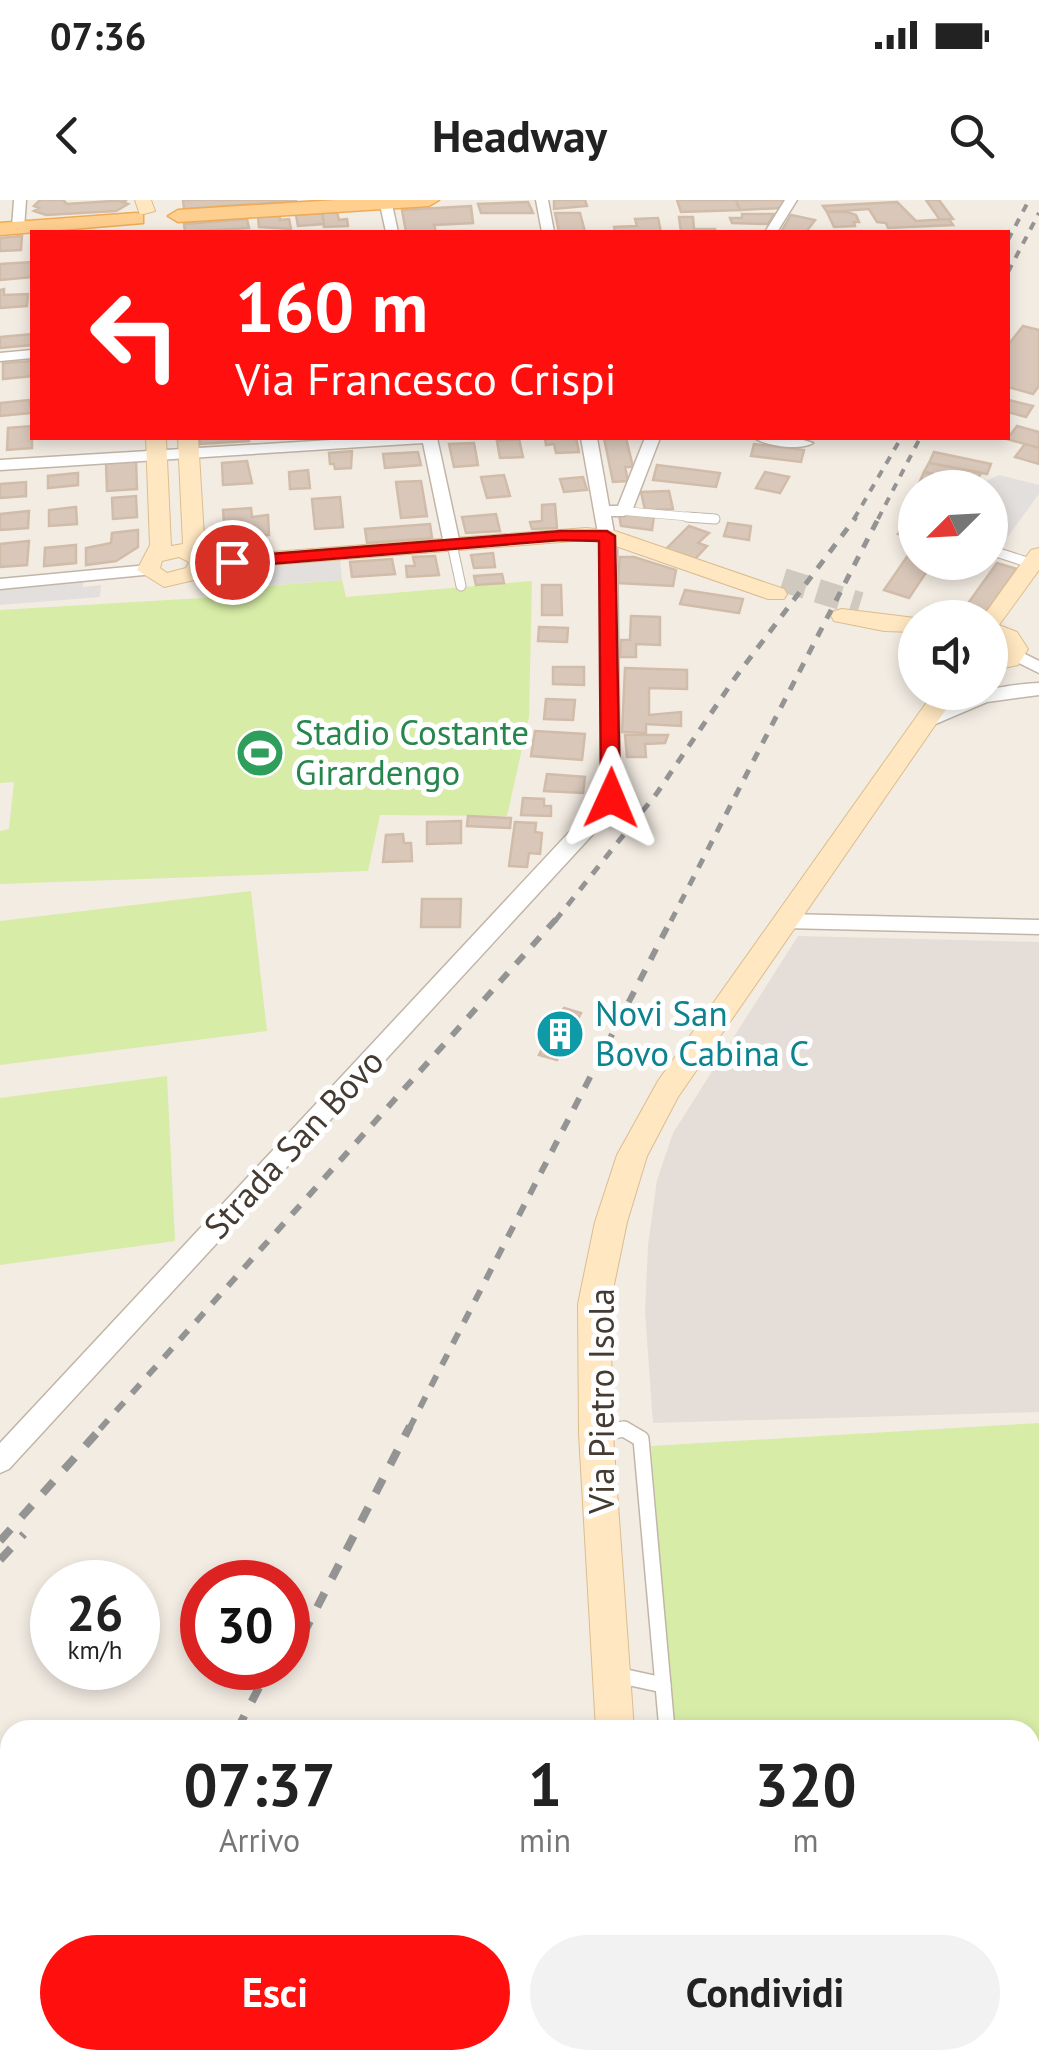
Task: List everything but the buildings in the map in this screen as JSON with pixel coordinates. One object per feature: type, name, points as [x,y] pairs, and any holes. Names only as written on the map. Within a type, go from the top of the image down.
[{"type":"main road","points":[[12,226],[429,200]]},
{"type":"street","points":[[12,226],[20,200]]},
{"type":"street","points":[[542,200],[548,230]]},
{"type":"street","points":[[772,230],[791,200]]},
{"type":"street","points":[[386,201],[392,230]]},
{"type":"street","points":[[0,357],[30,354]]},
{"type":"street","points":[[0,465],[156,445],[349,440]]},
{"type":"street","points":[[430,440],[452,544]]},
{"type":"street","name":"Strada San Bovo","points":[[0,1461],[611,798],[607,536],[589,440]]},
{"type":"street","points":[[604,511],[624,511],[651,440]]},
{"type":"street","points":[[776,440],[805,444]]},
{"type":"street","points":[[151,564],[164,580],[194,574],[198,559],[188,444]]},
{"type":"street","points":[[151,564],[161,545],[156,445]]},
{"type":"street","points":[[198,559],[607,536],[704,570],[779,587]]},
{"type":"street","points":[[1006,600],[1036,559]]},
{"type":"street","points":[[0,584],[151,564]]},
{"type":"street","points":[[851,610],[884,624],[898,624]]},
{"type":"street","points":[[1008,637],[1015,654],[1039,668]]},
{"type":"street","points":[[1008,660],[1015,654]]},
{"type":"street","points":[[926,722],[963,701],[992,693],[1039,690]]},
{"type":"street","name":"Via Pietro Isola","points":[[615,1720],[596,1434],[594,1304],[611,1222],[632,1155],[668,1089],[848,838],[934,710]]},
{"type":"street","points":[[785,921],[1039,927]]},
{"type":"lane","points":[[624,511],[715,519]]},
{"type":"lane","points":[[452,544],[461,586]]},
{"type":"lane","points":[[1008,554],[1036,559]]},
{"type":"lane","points":[[596,1434],[624,1429],[641,1439],[665,1720]]},
{"type":"lane","points":[[613,1674],[663,1685]]},
{"type":"shaded area","points":[[1008,477],[1039,485],[1039,494],[1008,536]]},
{"type":"shaded area","points":[[340,559],[342,580],[263,586],[260,567]]},
{"type":"shaded area","points":[[83,582],[83,587],[101,585],[100,597],[0,605],[0,588]]},
{"type":"shaded area","points":[[798,936],[1039,942],[1039,1412],[653,1423],[645,1312],[648,1245],[657,1180],[673,1133]]},
{"type":"green space","name":"Stadio Costante Girardengo","points":[[342,580],[346,597],[532,581],[529,717],[507,816],[380,815],[368,871],[0,884],[0,831],[9,829],[14,782],[0,783],[0,610],[252,595],[254,587]]},
{"type":"green space","points":[[251,891],[267,1031],[0,1065],[0,921]]},
{"type":"green space","points":[[167,1076],[175,1241],[0,1265],[0,1098]]},
{"type":"green space","points":[[1039,1423],[1039,1720],[673,1720],[651,1446]]},
{"type":"tunnel","points":[[783,580],[860,604]]},
{"type":"railway","points":[[1010,236],[1029,200]]},
{"type":"railway","points":[[1010,268],[1039,213]]},
{"type":"railway","points":[[854,519],[900,440]]},
{"type":"railway","points":[[878,519],[919,440]]},
{"type":"railway","points":[[555,921],[657,793],[735,678],[856,517]]},
{"type":"railway","points":[[671,921],[879,517]]},
{"type":"railway","points":[[100,1429],[557,918]]},
{"type":"railway","points":[[409,1429],[672,918]]},
{"type":"railway","points":[[0,1541],[103,1426]]},
{"type":"railway","points":[[310,1621],[410,1426]]},
{"type":"railway","points":[[0,1560],[24,1534]]},
{"type":"railway","points":[[242,1720],[258,1690]]},
{"type":"place","name":"Stadio Costante Girardengo","points":[[260,753]]},
{"type":"place","name":"Novi San Bovo Cabina C","points":[[560,1034]]},
{"type":"route","points":[[232,562],[586,534],[607,536],[611,798]]}]
